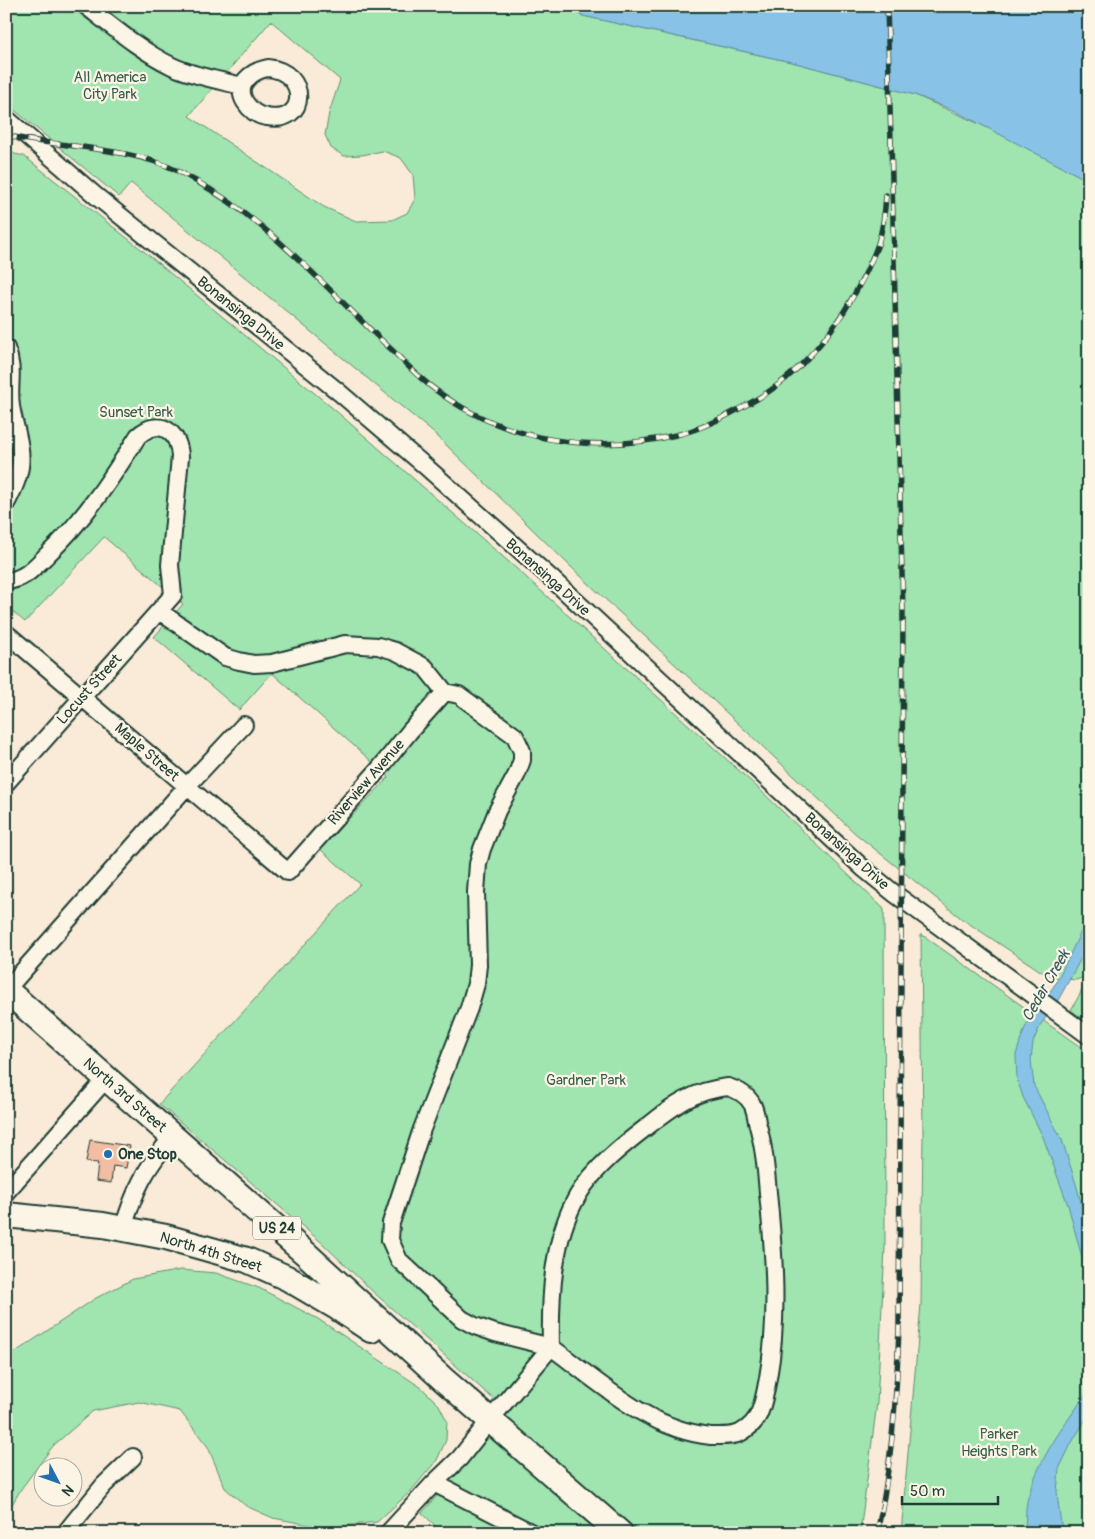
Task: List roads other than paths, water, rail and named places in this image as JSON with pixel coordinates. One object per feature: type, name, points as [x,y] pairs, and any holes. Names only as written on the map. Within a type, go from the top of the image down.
[{"type":"highway","name":"North 3rd Street","points":[[6,990],[305,1253],[445,1381]]},
{"type":"highway","name":"North 4th Street","points":[[6,1215],[103,1225],[166,1237],[247,1260],[288,1278],[338,1308],[445,1381]]},
{"type":"highway","name":"US 24","points":[[445,1381],[620,1533]]},
{"type":"street","points":[[86,6],[125,36],[170,65],[242,86]]},
{"type":"street","name":"Bonansinga Drive","points":[[6,118],[96,196],[340,393],[417,459],[552,579],[863,868],[895,894],[1088,1034]]},
{"type":"street","points":[[6,348],[11,363],[11,405],[20,457],[20,468],[6,504]]},
{"type":"street","name":"Locust Street","points":[[6,581],[23,577],[63,541],[104,490],[138,436],[144,431],[156,427],[165,429],[178,440],[180,448],[176,512],[170,564],[173,596],[6,783]]},
{"type":"street","points":[[160,611],[225,656],[239,662],[254,664],[272,663],[345,644],[378,646],[408,656],[425,667],[445,692],[459,695],[515,736],[522,751],[522,760],[517,774],[497,811],[478,864],[476,892],[478,965],[476,984],[469,1008],[412,1156],[391,1223],[390,1240],[404,1266],[462,1318],[495,1333],[551,1347],[636,1409],[661,1423],[688,1432],[722,1437],[740,1433],[755,1420],[763,1402],[771,1361],[774,1324],[774,1288],[766,1161],[753,1106],[742,1093],[728,1087],[692,1096],[674,1105],[609,1160],[588,1182],[579,1194],[567,1217],[561,1234],[552,1288],[551,1347],[460,1458],[388,1533]]},
{"type":"street","name":"Maple Street","points":[[6,633],[83,696],[288,872]]},
{"type":"street","name":"Riverview Avenue","points":[[288,872],[445,692]]},
{"type":"street","points":[[6,990],[244,724]]},
{"type":"street","points":[[6,1192],[106,1078]]},
{"type":"street","points":[[123,1229],[138,1186],[157,1154],[172,1137]]},
{"type":"street","points":[[65,1533],[104,1486],[133,1457]]},
{"type":"street","points":[[434,1483],[532,1533]]},
{"type":"water","points":[[561,6],[1089,6],[1089,181],[955,111],[915,95],[796,63],[583,16]]},
{"type":"water","points":[[1089,915],[1089,944],[1056,1004],[1041,1024],[1033,1042],[1031,1060],[1034,1086],[1062,1140],[1089,1231],[1089,1284],[1068,1205],[1043,1137],[1023,1097],[1017,1079],[1016,1055],[1026,1025],[1056,983]]},
{"type":"water","points":[[1089,1390],[1089,1414],[1059,1469],[1057,1492],[1061,1524],[1066,1533],[1027,1533],[1025,1529],[1027,1502],[1039,1469],[1062,1428]]},
{"type":"railway","points":[[877,1533],[893,1430],[899,1326],[903,612],[887,6]]},
{"type":"railway","points":[[6,135],[125,154],[159,163],[182,173],[222,197],[274,237],[433,388],[460,406],[488,421],[549,439],[580,443],[612,444],[676,435],[707,425],[728,415],[777,386],[796,370],[830,332],[858,289],[878,244],[884,220],[886,195]]},
{"type":"place","name":"One Stop","points":[[108,1154]]},
{"type":"park label","name":"All America City Park","points":[[110,86]]},
{"type":"park label","name":"Sunset Park","points":[[136,412]]},
{"type":"park label","name":"Gardner Park","points":[[586,1080]]},
{"type":"park label","name":"Parker Heights Park","points":[[999,1442]]},
{"type":"water label","name":"Cedar Creek","points":[[1045,985]]}]
